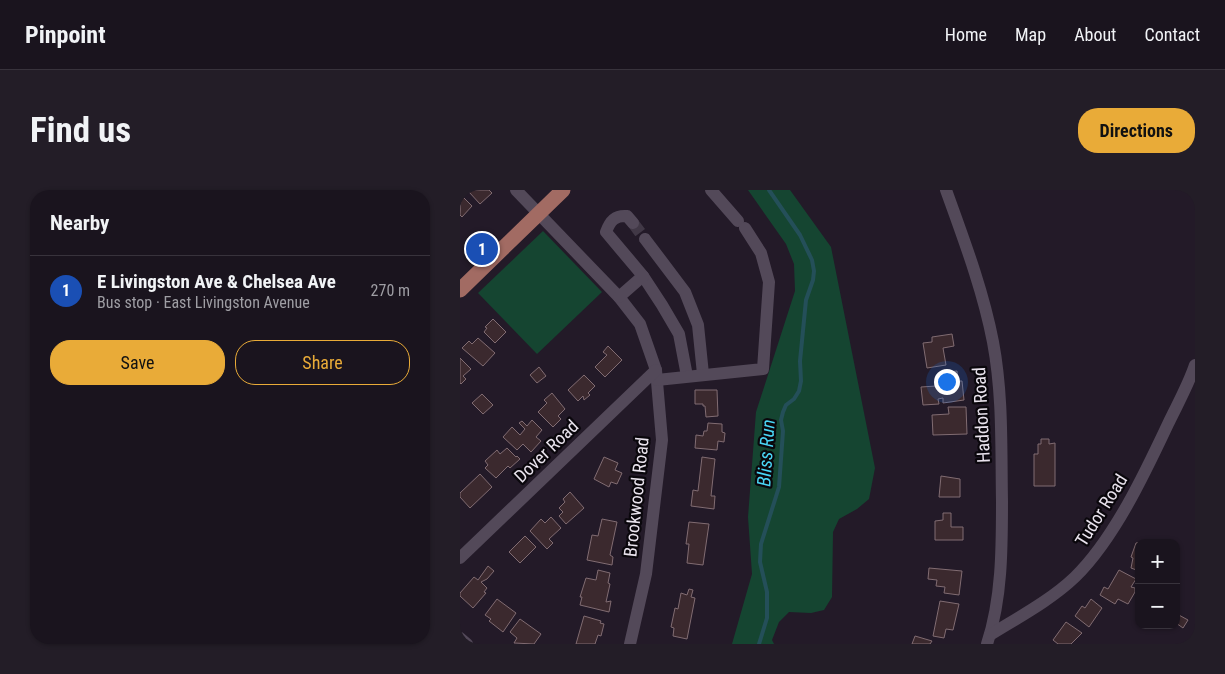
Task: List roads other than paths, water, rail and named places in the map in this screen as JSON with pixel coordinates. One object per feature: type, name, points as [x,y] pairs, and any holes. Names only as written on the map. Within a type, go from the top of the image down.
[{"type":"main road","points":[[460,290],[563,190]]},
{"type":"street","name":"Brookwood Road","points":[[516,190],[620,297],[640,324],[656,375],[662,440],[646,574],[630,644]]},
{"type":"street","points":[[656,375],[687,376],[763,369],[769,282],[761,253],[742,224],[711,190]]},
{"type":"street","name":"Haddon Road","points":[[946,190],[982,296],[993,343],[1001,408],[1002,517],[1000,575],[996,609],[989,639]]},
{"type":"street","points":[[632,223],[627,216],[620,216],[613,219],[606,232],[643,276],[679,334],[687,376]]},
{"type":"street","points":[[645,239],[685,292],[698,325],[704,374]]},
{"type":"street","points":[[620,297],[643,276]]},
{"type":"street","name":"Tudor Road","points":[[989,639],[1055,594],[1075,577],[1097,551],[1150,463],[1195,366]]},
{"type":"street","name":"Dover Road","points":[[460,558],[656,375]]},
{"type":"street","points":[[460,638],[467,644]]},
{"type":"waterway","name":"Bliss Run","points":[[759,644],[767,618],[767,592],[760,562],[761,544],[779,487],[783,431],[781,420],[786,405],[794,399],[799,391],[801,381],[800,361],[806,300],[814,271],[812,260],[800,235],[769,190]]},
{"type":"tunnel","points":[[633,223],[645,239]]},
{"type":"place","name":"E Livingston Ave & Chelsea Ave","points":[[482,249]]}]
